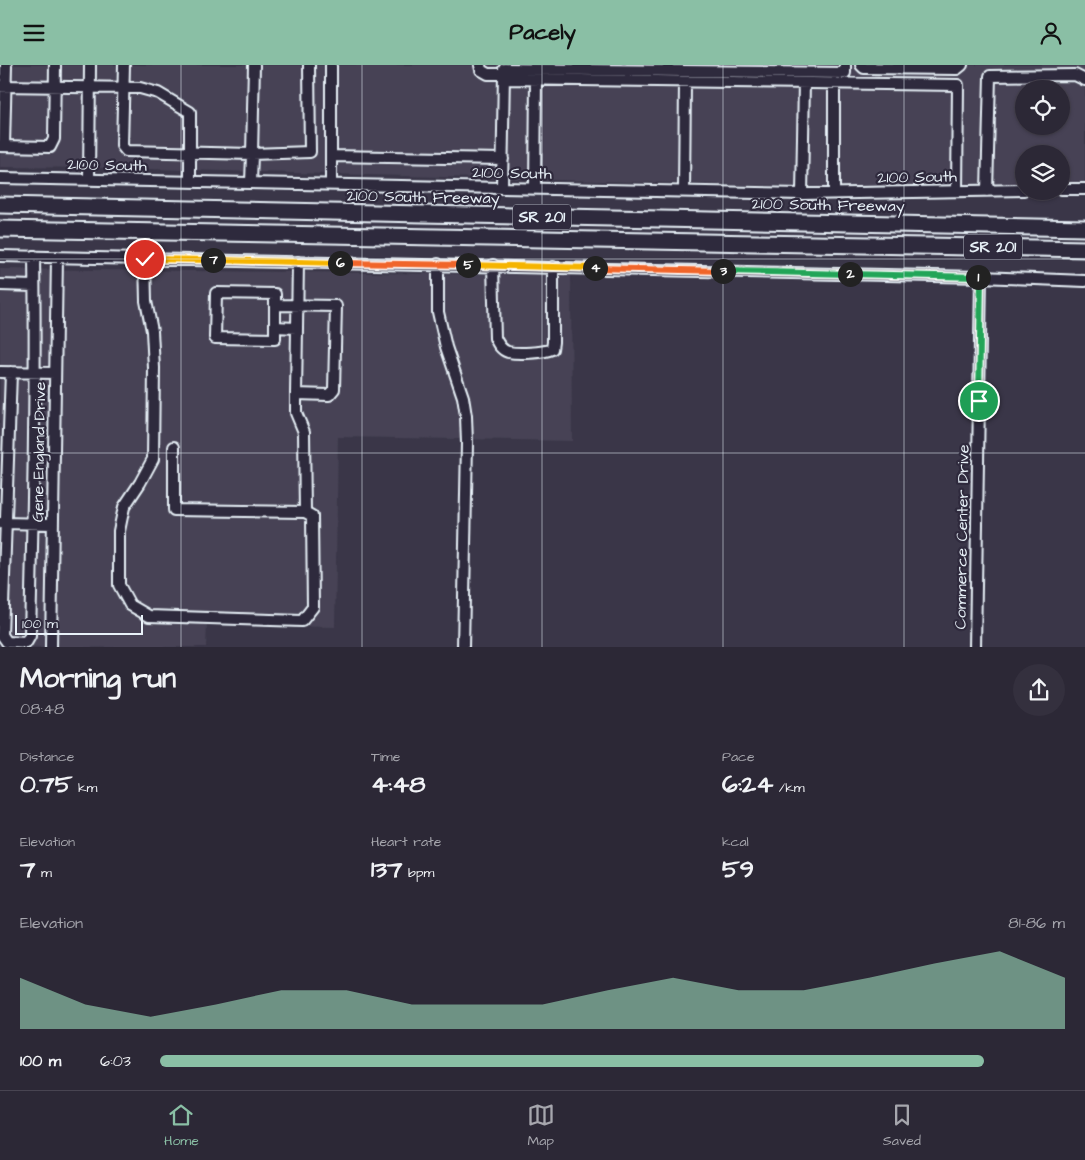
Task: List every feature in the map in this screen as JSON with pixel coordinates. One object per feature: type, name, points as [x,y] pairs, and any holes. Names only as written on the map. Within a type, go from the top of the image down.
[{"type":"highway","name":"2100 South Freeway","points":[[0,205],[1085,227]]},
{"type":"highway","name":"SR 201","points":[[0,229],[1081,250]]},
{"type":"street","points":[[6,65],[3,86],[2,146],[50,147],[54,139],[55,65]]},
{"type":"street","points":[[89,180],[90,65]]},
{"type":"street","points":[[124,65],[122,146],[126,151],[252,155],[310,152],[309,65]]},
{"type":"street","points":[[252,183],[254,65]]},
{"type":"street","points":[[330,184],[331,65]]},
{"type":"street","points":[[480,65],[484,73],[624,68],[845,73],[845,65]]},
{"type":"street","points":[[861,65],[864,68],[957,69],[962,65]]},
{"type":"street","points":[[534,71],[685,82],[958,85],[957,191]]},
{"type":"street","points":[[534,71],[535,188]]},
{"type":"street","points":[[502,187],[504,72]]},
{"type":"street","points":[[987,191],[990,75],[1075,75],[1085,80]]},
{"type":"street","points":[[684,192],[685,82]]},
{"type":"street","points":[[802,194],[804,82]]},
{"type":"street","points":[[834,83],[834,193]]},
{"type":"street","points":[[3,86],[140,89],[158,93],[190,113],[190,182]]},
{"type":"street","points":[[331,155],[503,159]]},
{"type":"street","name":"2100 South","points":[[0,178],[802,194],[1015,190]]},
{"type":"street","points":[[1070,189],[1085,189]]},
{"type":"street","points":[[0,256],[494,265],[1085,281]]},
{"type":"street","points":[[11,372],[8,506],[3,523],[2,635],[7,642],[26,643],[30,635],[34,257]]},
{"type":"street","name":"Gene England Drive","points":[[50,647],[57,257]]},
{"type":"street","points":[[145,259],[146,301],[152,331],[154,368],[152,459],[140,483],[124,507],[119,531],[119,585],[130,605],[149,616],[302,621],[313,607],[312,516],[305,512],[174,510],[174,447]]},
{"type":"street","points":[[298,262],[296,413],[304,433],[305,512]]},
{"type":"street","points":[[438,264],[438,311],[440,324],[463,397],[466,416],[463,647]]},
{"type":"street","points":[[494,265],[495,338],[499,346],[508,352],[545,352],[552,349],[554,342],[554,267]]},
{"type":"street","name":"Commerce Center Drive","points":[[975,647],[981,277]]},
{"type":"street","points":[[0,285],[34,285]]},
{"type":"street","points":[[216,293],[275,294],[275,305],[276,339],[215,338],[216,293]]},
{"type":"street","points":[[275,305],[336,306],[334,389],[329,395],[296,394]]},
{"type":"street","points":[[276,327],[296,328]]},
{"type":"street","points":[[0,372],[55,373]]},
{"type":"street","points":[[3,523],[53,524]]},
{"type":"shaded area","points":[[0,65],[1085,65],[1085,184],[1070,184],[1070,145],[1015,145],[1015,185],[854,188],[111,168],[0,167]]},
{"type":"shaded area","points":[[0,269],[571,275],[572,441],[338,437],[335,627],[207,625],[206,647],[0,647]]},
{"type":"route","points":[[145,259],[494,265],[981,277],[979,401]]}]
